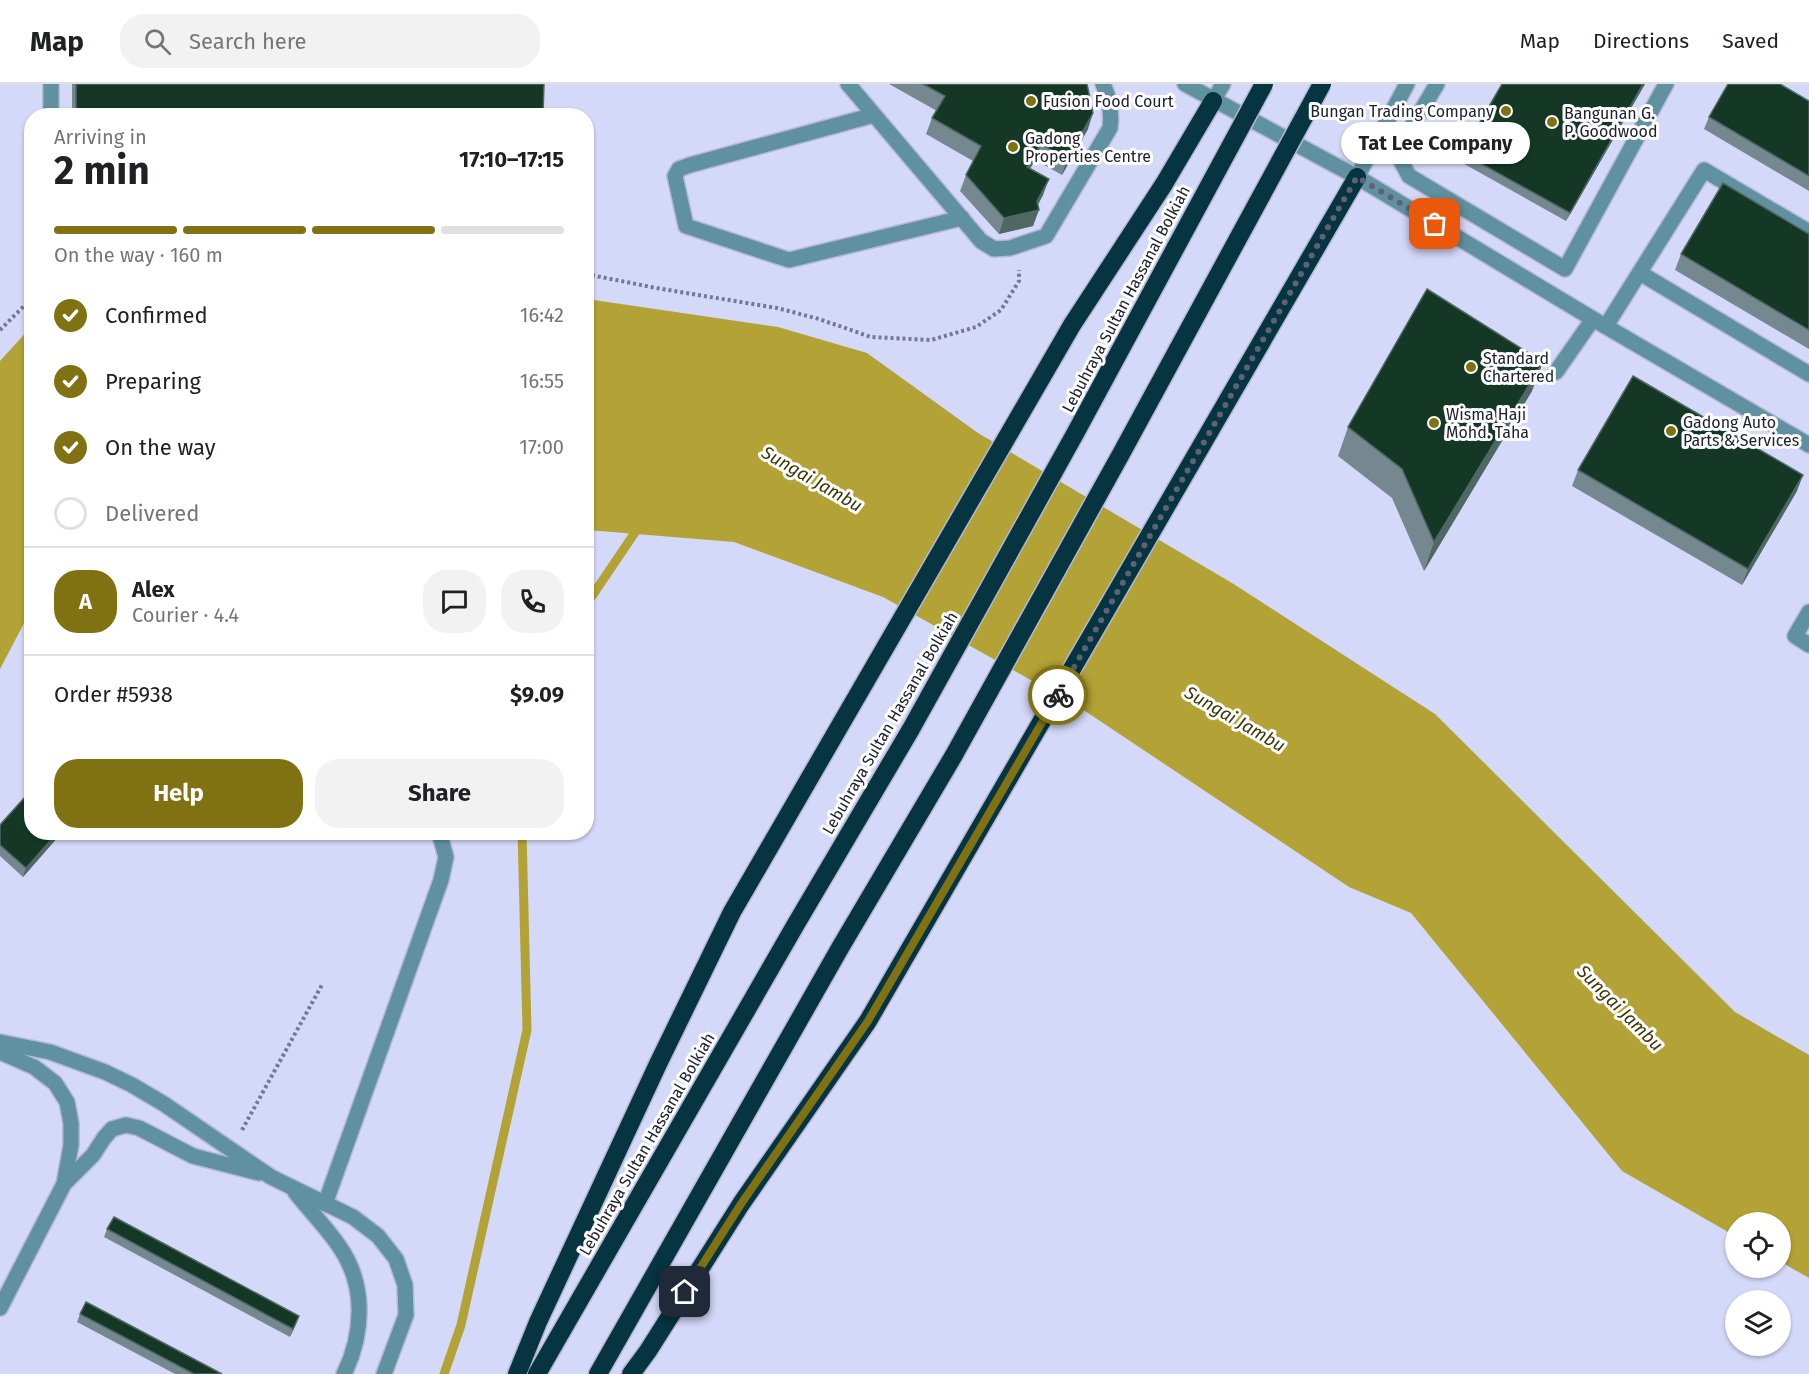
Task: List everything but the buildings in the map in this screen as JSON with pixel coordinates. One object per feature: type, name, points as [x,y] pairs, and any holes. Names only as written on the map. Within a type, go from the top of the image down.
[{"type":"highway","name":"Lebuhraya Sultan Hassanal Bolkiah","points":[[537,1374],[911,729],[1076,432],[1264,84]]},
{"type":"highway","points":[[598,1374],[840,948],[954,754],[1121,454],[1322,84]]},
{"type":"highway","points":[[517,1374],[538,1322],[732,912],[1072,325],[1164,184],[1213,101]]},
{"type":"highway","points":[[631,1374],[741,1204],[868,1021],[1357,177]]},
{"type":"street","points":[[51,84],[51,108]]},
{"type":"street","points":[[848,84],[981,241],[994,249],[1010,248],[1046,236],[1110,128],[1112,114],[1104,84]]},
{"type":"street","points":[[1185,84],[1357,177],[1809,445]]},
{"type":"street","points":[[1213,101],[1223,84]]},
{"type":"street","points":[[1357,177],[1407,84]]},
{"type":"street","points":[[1437,84],[1402,143],[1401,160],[1409,176],[1565,269],[1666,84]]},
{"type":"street","points":[[874,116],[679,169],[675,176],[686,226],[789,260],[962,218]]},
{"type":"street","points":[[1556,372],[1640,273],[1704,171],[1809,232]]},
{"type":"street","points":[[1640,273],[1809,374]]},
{"type":"street","points":[[1809,612],[1795,636],[1809,645]]},
{"type":"street","points":[[325,1204],[441,880],[446,857],[441,840]]},
{"type":"street","points":[[0,1042],[50,1052],[105,1072],[132,1085],[271,1176],[353,1217],[378,1236],[396,1259],[405,1285],[406,1315],[384,1374]]},
{"type":"street","points":[[0,1052],[33,1067],[55,1083],[67,1102],[71,1123],[71,1145],[64,1184],[0,1308]]},
{"type":"street","points":[[64,1184],[93,1155],[112,1129],[126,1125],[139,1128],[193,1156],[271,1176]]},
{"type":"street","points":[[291,1188],[340,1247],[357,1281],[360,1308],[357,1336],[350,1363],[344,1374]]},
{"type":"path","points":[[594,276],[777,308],[819,319],[871,337],[931,340],[976,327],[1001,310],[1019,281],[1019,245]]},
{"type":"path","points":[[0,330],[24,306]]},
{"type":"path","points":[[231,1149],[323,983]]},
{"type":"water","name":"Sungai Jambu","points":[[594,300],[778,327],[867,353],[978,433],[1232,583],[1435,714],[1735,1012],[1809,1055],[1809,1278],[1791,1268],[1791,1212],[1725,1212],[1725,1230],[1622,1171],[1411,913],[1349,887],[1079,707],[883,597],[734,542],[594,531]]},
{"type":"water","points":[[24,335],[24,623],[0,669],[0,361]]},
{"type":"waterway","points":[[594,593],[640,525]]},
{"type":"waterway","points":[[444,1374],[461,1325],[527,1030],[522,840]]},
{"type":"way so far","points":[[1058,695],[1357,177],[1435,224]]},
{"type":"place","name":"Fusion Food Court","points":[[1031,101]]},
{"type":"place","name":"Bungan Trading Company","points":[[1506,111]]},
{"type":"place","name":"Bangunan G. P. Goodwood","points":[[1552,122]]},
{"type":"place","name":"Gadong Properties Centre","points":[[1013,147]]},
{"type":"place","name":"Tat Lee Company","points":[[1435,224]]},
{"type":"place","name":"Standard Chartered","points":[[1471,367]]},
{"type":"place","name":"Wisma Haji Mohd. Taha","points":[[1434,423]]},
{"type":"place","name":"Gadong Auto Parts & Services","points":[[1671,431]]},
{"type":"route","points":[[685,1292],[741,1204],[868,1021],[1058,695]]}]
